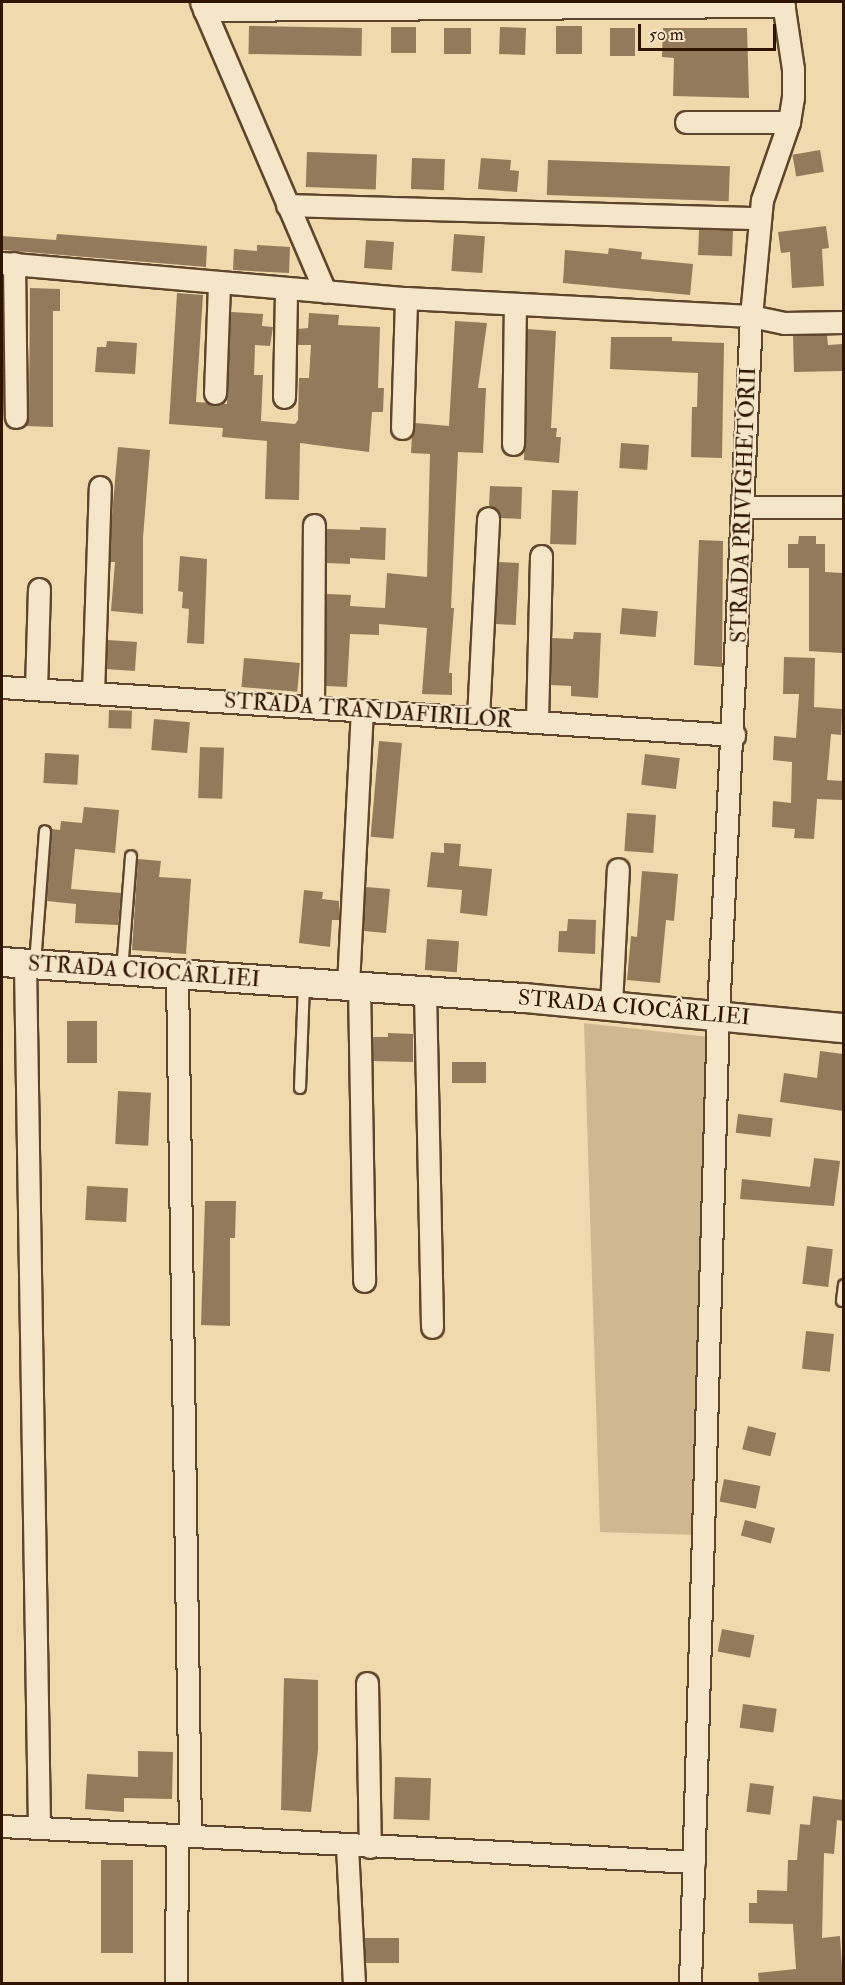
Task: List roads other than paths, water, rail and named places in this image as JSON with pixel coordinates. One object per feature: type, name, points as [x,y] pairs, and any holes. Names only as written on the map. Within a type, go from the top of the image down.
[{"type":"street","points":[[325,292],[202,6],[784,4]]},
{"type":"street","name":"STRADA PRIVIGHETORII","points":[[690,1983],[718,1014],[734,735],[751,316],[759,218],[766,185],[789,122],[793,69],[784,4]]},
{"type":"street","points":[[686,122],[789,122]]},
{"type":"street","points":[[286,205],[759,218]]},
{"type":"street","points":[[16,417],[8,263],[406,298],[751,316],[784,323],[843,322]]},
{"type":"street","points":[[215,393],[219,282]]},
{"type":"street","points":[[284,397],[286,289]]},
{"type":"street","points":[[402,428],[406,298]]},
{"type":"street","points":[[513,444],[515,305]]},
{"type":"street","points":[[93,693],[100,487]]},
{"type":"street","points":[[744,507],[843,507]]},
{"type":"street","points":[[478,718],[488,518]]},
{"type":"street","points":[[313,707],[314,525]]},
{"type":"street","points":[[537,721],[542,556]]},
{"type":"street","points":[[36,689],[39,589]]},
{"type":"street","name":"STRADA TRANDAFIRILOR","points":[[2,687],[734,735]]},
{"type":"street","points":[[362,710],[353,985],[363,1281]]},
{"type":"street","points":[[611,1005],[618,869]]},
{"type":"street","points":[[21,964],[39,1827]]},
{"type":"street","name":"STRADA CIOCÂRLIEI","points":[[21,964],[353,985],[611,1005],[843,1028]]},
{"type":"street","points":[[176,1983],[184,1835],[177,975]]},
{"type":"street","points":[[425,992],[432,1327]]},
{"type":"street","points":[[367,1683],[370,1847]]},
{"type":"street","points":[[2,1826],[347,1846],[694,1862]]},
{"type":"street","points":[[347,1846],[354,1983]]},
{"type":"lane","points":[[21,964],[45,831]]},
{"type":"lane","points":[[122,971],[131,856]]},
{"type":"lane","points":[[300,1088],[304,982]]},
{"type":"lane","points":[[842,1301],[843,1285]]}]
